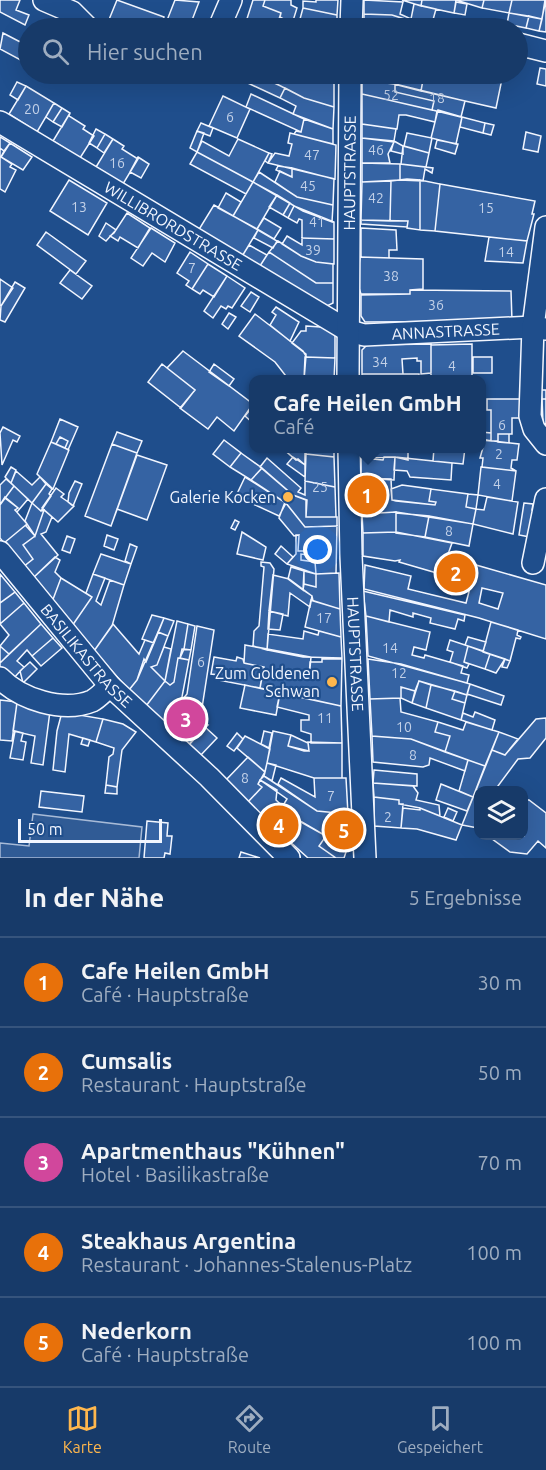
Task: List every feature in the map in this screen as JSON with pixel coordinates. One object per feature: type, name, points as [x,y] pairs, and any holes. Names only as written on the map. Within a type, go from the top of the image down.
[{"type":"street","points":[[44,0],[72,12],[78,18]]},
{"type":"street","points":[[223,18],[231,0]]},
{"type":"street","points":[[351,18],[352,0]]},
{"type":"street","points":[[528,46],[546,51]]},
{"type":"street","name":"HAUPTSTRASSE","points":[[348,375],[346,330],[350,84]]},
{"type":"street","name":"WILLIBRORDSTRASSE","points":[[0,122],[346,330]]},
{"type":"street","points":[[546,227],[540,328],[530,416],[534,429],[546,444]]},
{"type":"street","name":"ANNASTRASSE","points":[[346,330],[364,335],[540,328]]},
{"type":"street","name":"HAUPTSTRASSE","points":[[349,453],[352,568],[366,858]]},
{"type":"street","points":[[533,563],[546,499]]},
{"type":"street","name":"BASILIKASTRASSE","points":[[0,552],[110,686],[289,858]]},
{"type":"street","points":[[0,678],[20,693],[54,704],[73,705],[93,701],[110,686]]},
{"type":"shaded area","points":[[33,814],[142,827],[139,858],[0,858],[0,843],[29,846]]},
{"type":"building","points":[[0,0],[20,0],[16,10],[29,15],[28,18],[18,18],[18,21],[0,12]]},
{"type":"building","points":[[117,0],[164,17],[164,18],[110,18]]},
{"type":"building","points":[[175,0],[199,2],[193,18],[168,18]]},
{"type":"building","points":[[253,0],[265,0],[263,6],[281,13],[279,18],[247,18]]},
{"type":"building","points":[[265,0],[291,0],[291,5],[297,8],[294,18],[282,18],[281,13],[263,6]]},
{"type":"building","points":[[316,0],[338,0],[337,15],[303,8],[303,1],[316,2]]},
{"type":"building","points":[[364,0],[403,2],[400,14],[409,18],[392,15],[364,14]]},
{"type":"building","points":[[402,0],[422,0],[421,6]]},
{"type":"building","points":[[422,0],[456,0],[454,13],[421,6]]},
{"type":"building","points":[[456,0],[484,0],[482,8]]},
{"type":"building","points":[[484,0],[512,0],[509,13],[482,8]]},
{"type":"building","points":[[512,0],[545,0],[542,19],[509,13]]},
{"type":"building","points":[[546,0],[546,32],[539,31]]},
{"type":"building","points":[[456,2],[467,4],[465,15],[454,13]]},
{"type":"building","points":[[414,4],[436,9],[434,18],[411,18]]},
{"type":"building","points":[[303,8],[337,15],[337,18],[300,18]]},
{"type":"building","points":[[509,13],[529,16],[528,20],[528,18],[508,18]]},
{"type":"building","points":[[364,14],[392,15],[401,18],[364,18]]},
{"type":"building","points":[[529,16],[542,19],[539,31],[528,28]]},
{"type":"building","points":[[3,33],[18,41],[18,59],[0,49]]},
{"type":"building","points":[[540,68],[546,69],[546,86],[537,84]]},
{"type":"building","points":[[17,82],[26,86],[18,100],[10,95]]},
{"type":"building","points":[[250,84],[276,84],[285,88],[280,98]]},
{"type":"building","points":[[277,84],[334,84],[334,107],[304,98]]},
{"type":"building","points":[[362,84],[395,84],[395,92],[434,101],[432,110],[362,94]]},
{"type":"building","points":[[394,84],[422,84],[421,91]]},
{"type":"building","points":[[395,84],[465,101],[461,117],[432,110],[434,101],[395,92]]},
{"type":"building","points":[[422,84],[501,84],[496,108],[421,91]]},
{"type":"building","points":[[26,86],[54,103],[37,132],[9,114]]},
{"type":"building","points":[[285,88],[304,98],[334,107],[333,129],[293,114],[296,106],[280,98]]},
{"type":"building","points":[[251,94],[304,119],[301,132],[246,107]]},
{"type":"building","points":[[362,94],[437,111],[435,122],[399,115],[397,129],[362,124]]},
{"type":"building","points":[[223,96],[250,109],[237,138],[209,126]]},
{"type":"building","points":[[54,103],[62,108],[53,122],[46,117]]},
{"type":"building","points":[[62,108],[70,113],[62,127],[53,122]]},
{"type":"building","points":[[438,110],[462,117],[456,144],[431,138]]},
{"type":"building","points":[[70,113],[69,116],[85,126],[83,129],[94,136],[80,158],[53,141]]},
{"type":"building","points":[[462,117],[485,123],[483,133],[460,127]]},
{"type":"building","points":[[304,119],[333,129],[333,144],[294,134],[296,131],[301,132]]},
{"type":"building","points":[[201,123],[213,128],[210,136],[197,131]]},
{"type":"building","points":[[485,123],[494,125],[491,135],[483,133]]},
{"type":"building","points":[[362,124],[396,129],[394,141],[362,138]]},
{"type":"building","points":[[96,129],[105,134],[97,148],[89,143]]},
{"type":"building","points":[[197,131],[204,133],[197,152],[190,148]]},
{"type":"building","points":[[526,132],[541,136],[538,152],[523,149]]},
{"type":"building","points":[[290,133],[336,145],[335,179],[268,163],[275,153],[289,156],[292,144],[288,143]]},
{"type":"building","points":[[407,133],[432,138],[429,153],[404,146]]},
{"type":"building","points":[[105,134],[113,139],[104,153],[97,148]]},
{"type":"building","points":[[0,137],[10,143],[4,151],[0,148]]},
{"type":"building","points":[[362,138],[394,142],[388,154],[390,163],[362,163]]},
{"type":"building","points":[[113,139],[124,146],[122,149],[138,159],[123,184],[96,167]]},
{"type":"building","points":[[238,139],[269,153],[253,182],[197,152],[202,141],[229,156]]},
{"type":"building","points":[[437,140],[458,144],[455,154],[435,148]]},
{"type":"building","points":[[394,141],[403,146],[403,154],[391,151]]},
{"type":"building","points":[[10,143],[32,157],[23,170],[1,157]]},
{"type":"building","points":[[403,146],[429,153],[426,167],[401,164]]},
{"type":"building","points":[[0,148],[4,151],[1,157],[12,164],[10,167],[16,170],[5,192],[0,189]]},
{"type":"building","points":[[197,152],[253,182],[246,194],[190,164]]},
{"type":"building","points":[[269,153],[272,154],[268,163],[265,161]]},
{"type":"building","points":[[138,157],[149,164],[141,178],[130,172]]},
{"type":"building","points":[[362,163],[400,164],[400,180],[362,182]]},
{"type":"building","points":[[400,164],[433,168],[432,173],[425,169],[423,181],[400,180]]},
{"type":"building","points":[[278,166],[292,168],[292,177],[276,170]]},
{"type":"building","points":[[292,168],[334,179],[333,205],[297,197],[275,182],[280,171],[292,177]]},
{"type":"building","points":[[259,172],[297,197],[333,205],[332,222],[303,211],[253,182]]},
{"type":"building","points":[[69,180],[107,203],[88,235],[50,211]]},
{"type":"building","points":[[420,180],[420,230],[407,228],[408,221],[390,221],[391,181]]},
{"type":"building","points":[[420,180],[440,184],[435,231],[420,230]]},
{"type":"building","points":[[391,181],[390,221],[361,220],[362,182]]},
{"type":"building","points":[[253,182],[277,195],[257,229],[233,216]]},
{"type":"building","points":[[440,184],[535,201],[527,241],[435,231]]},
{"type":"building","points":[[226,193],[241,202],[233,216],[218,208]]},
{"type":"building","points":[[277,195],[290,203],[283,215],[269,207]]},
{"type":"building","points":[[290,203],[294,206],[288,218],[283,215]]},
{"type":"building","points":[[214,205],[258,230],[241,258],[198,231]]},
{"type":"building","points":[[294,206],[334,222],[334,239],[302,238],[302,220],[299,219],[297,223],[288,218]]},
{"type":"building","points":[[127,213],[150,228],[138,248],[120,237],[118,241],[110,236]]},
{"type":"building","points":[[264,218],[281,228],[274,239],[257,229]]},
{"type":"building","points":[[361,220],[408,221],[407,227],[361,224]]},
{"type":"building","points":[[106,223],[116,230],[106,241],[99,236]]},
{"type":"building","points":[[151,228],[175,243],[165,262],[152,253],[143,266],[131,258]]},
{"type":"building","points":[[361,228],[396,230],[397,250],[389,250],[389,258],[361,257]]},
{"type":"building","points":[[258,230],[277,241],[273,248],[254,238]]},
{"type":"building","points":[[46,232],[86,261],[76,274],[37,245]]},
{"type":"building","points":[[287,236],[302,245],[302,238],[334,239],[334,264],[316,262],[301,256],[282,244]]},
{"type":"building","points":[[489,237],[527,241],[523,263],[485,261]]},
{"type":"building","points":[[278,241],[301,256],[316,262],[333,264],[333,283],[316,283],[269,252]]},
{"type":"building","points":[[249,245],[267,255],[258,269],[241,258]]},
{"type":"building","points":[[190,252],[208,264],[192,289],[186,285],[189,281],[177,273]]},
{"type":"building","points":[[269,252],[316,283],[333,283],[333,303],[323,308],[258,269]]},
{"type":"building","points":[[360,257],[423,259],[423,289],[410,290],[410,294],[361,294],[357,282]]},
{"type":"building","points":[[208,264],[227,276],[214,297],[203,290],[200,294],[192,289]]},
{"type":"building","points":[[70,270],[92,286],[82,299],[60,283]]},
{"type":"building","points":[[227,276],[245,288],[232,308],[228,306],[226,309],[221,306],[213,318],[204,311]]},
{"type":"building","points":[[0,279],[13,288],[1,306],[0,305]]},
{"type":"building","points":[[15,282],[25,288],[5,322],[0,320],[1,306]]},
{"type":"building","points":[[410,290],[511,291],[512,321],[365,322],[361,316],[361,295],[410,294]]},
{"type":"building","points":[[251,292],[259,297],[250,312],[241,306]]},
{"type":"building","points":[[276,307],[299,322],[290,341],[270,325],[276,315],[272,312]]},
{"type":"building","points":[[229,313],[236,317],[228,329],[222,324]]},
{"type":"building","points":[[255,314],[303,351],[306,356],[304,375],[285,375],[275,362],[239,336]]},
{"type":"building","points":[[306,326],[335,328],[335,358],[306,357],[306,354],[292,343],[301,331],[306,331]]},
{"type":"building","points":[[431,344],[431,373],[421,374],[421,361],[417,361],[417,358],[402,359],[403,374],[362,374],[362,350],[367,345]]},
{"type":"building","points":[[472,344],[472,375],[431,375],[431,345]]},
{"type":"building","points":[[183,351],[249,401],[249,410],[234,431],[217,417],[208,429],[180,408],[195,390],[167,368]]},
{"type":"building","points":[[305,357],[335,358],[334,375],[304,375]]},
{"type":"building","points":[[473,357],[492,357],[492,373],[473,373]]},
{"type":"building","points":[[162,364],[195,390],[181,408],[148,382]]},
{"type":"building","points":[[214,364],[234,379],[229,386],[209,372]]},
{"type":"building","points":[[362,374],[419,374],[419,375]]},
{"type":"building","points":[[541,390],[546,390],[546,399],[542,399]]},
{"type":"building","points":[[487,399],[520,399],[520,418],[512,418],[512,434],[498,434],[498,441],[491,441],[491,410],[487,410]]},
{"type":"building","points":[[542,399],[546,399],[546,425],[543,423]]},
{"type":"building","points":[[60,419],[78,427],[68,450],[65,448],[68,441],[60,437],[56,444],[51,442]]},
{"type":"building","points":[[3,427],[20,436],[17,442],[13,440],[2,465],[0,433]]},
{"type":"building","points":[[117,432],[142,441],[137,453],[112,444]]},
{"type":"building","points":[[486,432],[491,433],[491,441],[486,440]]},
{"type":"building","points":[[498,434],[509,434],[509,443],[498,442]]},
{"type":"building","points":[[60,437],[68,441],[65,448],[56,444]]},
{"type":"building","name":"Galerie Kocken","points":[[224,440],[241,453],[230,467],[213,454]]},
{"type":"building","points":[[486,440],[519,444],[517,460],[512,460],[511,468],[516,471],[482,467],[483,458],[480,458],[481,453],[486,453]]},
{"type":"building","points":[[51,442],[69,450],[53,489],[37,474]]},
{"type":"building","points":[[112,444],[137,453],[111,526],[85,516]]},
{"type":"building","name":"Galerie Kocken","points":[[241,453],[262,468],[251,480],[230,467]]},
{"type":"building","points":[[288,453],[305,453],[305,465],[298,459],[296,460]]},
{"type":"building","points":[[334,453],[334,457],[306,454]]},
{"type":"building","points":[[361,453],[408,453],[408,460],[395,457],[361,458]]},
{"type":"building","points":[[434,453],[464,453],[463,464],[433,461]]},
{"type":"building","points":[[306,454],[334,457],[335,487],[305,481]]},
{"type":"building","points":[[137,455],[167,465],[147,520],[117,509]]},
{"type":"building","points":[[293,457],[305,465],[305,477],[287,464]]},
{"type":"building","points":[[384,457],[395,457],[394,480],[361,478],[361,458],[383,460]]},
{"type":"building","points":[[395,457],[452,463],[451,480],[410,477],[407,471],[394,470]]},
{"type":"building","name":"Galerie Kocken","points":[[267,458],[301,488],[298,492],[305,495],[305,481],[335,487],[336,517],[306,517],[307,500],[293,495],[260,467]]},
{"type":"building","points":[[11,467],[16,470],[11,483],[5,477]]},
{"type":"building","points":[[481,467],[516,471],[512,501],[478,495]]},
{"type":"building","name":"Galerie Kocken","points":[[262,468],[293,495],[306,500],[306,517],[337,517],[337,526],[305,527],[286,503],[251,480]]},
{"type":"building","points":[[16,471],[32,485],[40,477],[46,484],[32,503],[11,483]]},
{"type":"building","points":[[245,477],[286,503],[279,516],[236,496]]},
{"type":"building","points":[[361,478],[391,479],[392,500],[396,501],[435,505],[436,502],[429,501],[431,489],[468,494],[466,507],[476,509],[473,524],[396,512],[362,514]]},
{"type":"building","points":[[6,479],[14,486],[0,505],[0,485]]},
{"type":"building","points":[[75,481],[82,484],[73,506],[68,502],[69,493]]},
{"type":"building","points":[[46,484],[52,489],[49,494],[51,496],[41,511],[32,503]]},
{"type":"building","points":[[402,485],[431,489],[429,501],[436,502],[435,505],[392,500],[391,489]]},
{"type":"building","points":[[14,486],[28,499],[17,512],[15,510],[18,508],[5,498]]},
{"type":"building","points":[[56,488],[64,494],[61,497],[74,506],[58,522],[42,508]]},
{"type":"building","points":[[468,494],[478,495],[476,509],[466,507]]},
{"type":"building","points":[[5,497],[18,508],[15,510],[27,524],[4,543],[0,538],[0,505]]},
{"type":"building","points":[[487,497],[518,502],[513,534],[473,524],[476,509],[484,510]]},
{"type":"building","name":"Galerie Kocken","points":[[285,502],[305,527],[337,526],[336,573],[316,574],[315,562],[301,560],[301,554],[308,555],[309,551],[298,551],[299,535],[294,536],[279,518]]},
{"type":"building","points":[[32,503],[41,511],[44,510],[35,536],[25,521]]},
{"type":"building","points":[[524,503],[533,504],[530,537],[519,535]]},
{"type":"building","points":[[44,510],[52,517],[46,532],[41,534],[58,555],[33,578],[23,567],[33,559],[23,545],[35,536]]},
{"type":"building","points":[[396,512],[396,532],[363,533],[362,514]]},
{"type":"building","points":[[396,513],[429,516],[425,537],[396,533]]},
{"type":"building","points":[[429,516],[473,524],[469,546],[425,537]]},
{"type":"building","points":[[235,520],[239,522],[235,530],[231,528]]},
{"type":"building","points":[[27,524],[26,526],[35,536],[23,545],[33,559],[23,567],[4,543]]},
{"type":"building","points":[[242,532],[266,547],[263,560],[237,554]]},
{"type":"building","points":[[396,532],[452,543],[447,557],[476,565],[471,583],[399,562],[400,560],[363,556],[363,533]]},
{"type":"building","points":[[107,535],[118,539],[114,550],[104,546]]},
{"type":"building","points":[[296,535],[299,535],[298,551],[309,551],[308,555],[301,554],[301,560],[315,562],[316,574],[287,564],[296,554]]},
{"type":"building","points":[[67,536],[75,539],[70,553],[62,550]]},
{"type":"building","points":[[130,544],[137,547],[131,564],[125,561]]},
{"type":"building","points":[[281,546],[293,557],[287,564],[275,554]]},
{"type":"building","points":[[101,554],[131,564],[124,585],[93,574]]},
{"type":"building","points":[[55,557],[60,560],[55,572],[61,578],[52,602],[33,578]]},
{"type":"building","points":[[261,562],[270,563],[274,569],[267,650],[253,646],[254,631],[259,626],[264,567],[261,566]]},
{"type":"building","points":[[365,565],[411,576],[408,589],[466,603],[476,565],[546,585],[546,639],[479,618],[364,589]],"holes":[[[482,588],[503,593],[498,609],[479,603]]]},
{"type":"building","points":[[291,567],[304,571],[303,590],[288,579]]},
{"type":"building","points":[[304,571],[316,574],[316,587],[304,584]]},
{"type":"building","points":[[339,573],[340,609],[313,601],[312,596],[303,590],[304,584],[316,587],[316,574]]},
{"type":"building","points":[[0,574],[15,592],[0,603]]},
{"type":"building","points":[[93,574],[105,578],[96,601],[101,605],[110,580],[124,585],[112,626],[94,651],[72,626],[92,597],[86,593]]},
{"type":"building","points":[[273,575],[289,579],[312,596],[310,607],[290,593],[288,616],[269,611]]},
{"type":"building","points":[[61,578],[92,597],[72,626],[52,602]]},
{"type":"building","points":[[363,591],[465,615],[464,621],[458,619],[455,629],[430,623],[431,618],[413,613],[413,617],[390,610],[389,622],[366,616]]},
{"type":"building","points":[[15,592],[24,603],[0,624],[0,603]]},
{"type":"building","points":[[311,600],[340,609],[341,637],[305,627]]},
{"type":"building","points":[[24,603],[41,624],[9,654],[0,646],[9,635],[0,624]]},
{"type":"building","points":[[269,611],[283,614],[280,630],[268,629]]},
{"type":"building","points":[[152,615],[164,618],[154,643],[142,639]]},
{"type":"building","points":[[366,616],[430,632],[426,650],[414,647],[412,655],[424,658],[425,655],[463,666],[461,673],[469,675],[467,683],[368,656]]},
{"type":"building","points":[[164,618],[174,621],[168,636],[158,632]]},
{"type":"building","points":[[177,621],[188,624],[184,649],[178,658],[174,682],[170,685],[165,681]]},
{"type":"building","points":[[491,622],[518,630],[517,635],[521,637],[516,638],[510,661],[483,652]]},
{"type":"building","points":[[41,624],[53,638],[32,656],[27,650],[17,661],[24,667],[12,680],[0,668],[0,663]]},
{"type":"building","points":[[113,624],[139,654],[145,640],[154,643],[146,662],[144,659],[137,680],[129,690],[94,651]]},
{"type":"building","points":[[188,624],[195,626],[191,650],[184,649]]},
{"type":"building","points":[[197,626],[214,630],[200,721],[208,725],[187,746],[163,722],[187,694]]},
{"type":"building","points":[[304,631],[318,635],[319,631],[341,637],[342,658],[303,657],[267,650],[268,634],[303,639]]},
{"type":"building","points":[[158,632],[168,636],[157,665],[151,667],[165,681],[146,706],[129,690],[137,680]]},
{"type":"building","points":[[468,637],[486,642],[483,651],[465,645]]},
{"type":"building","points":[[53,638],[62,648],[41,666],[32,656]]},
{"type":"building","points":[[450,640],[468,646],[464,662],[469,664],[467,668],[450,662],[453,652],[447,650]]},
{"type":"building","points":[[245,645],[311,657],[309,679],[263,670],[264,667],[244,663]]},
{"type":"building","points":[[0,646],[9,654],[0,663]]},
{"type":"building","points":[[468,646],[490,654],[485,669],[464,662]]},
{"type":"building","points":[[164,647],[171,649],[165,681],[151,667],[157,665]]},
{"type":"building","points":[[182,649],[191,650],[189,660],[180,658]]},
{"type":"building","points":[[490,654],[505,659],[496,673],[485,669]]},
{"type":"building","points":[[214,657],[236,661],[237,657],[243,659],[244,663],[264,667],[260,688],[218,680],[219,675],[211,674]]},
{"type":"building","points":[[178,658],[189,660],[182,697],[163,722],[146,706],[165,681],[170,685],[174,682]]},
{"type":"building","points":[[322,659],[342,659],[341,706],[260,688],[263,670],[309,679],[310,662],[322,662]]},
{"type":"building","points":[[368,659],[401,664],[470,684],[467,695],[419,681],[415,691],[401,687],[401,698],[370,699]]},
{"type":"building","points":[[505,659],[510,661],[507,668],[502,667]]},
{"type":"building","points":[[30,662],[37,669],[23,683],[20,671]]},
{"type":"building","points":[[419,681],[431,685],[426,708],[412,703]]},
{"type":"building","points":[[470,684],[504,696],[501,705],[467,694]]},
{"type":"building","points":[[245,685],[280,693],[276,715],[240,708]]},
{"type":"building","points":[[431,685],[455,691],[452,699],[465,703],[461,720],[426,708]]},
{"type":"building","points":[[401,687],[415,691],[412,703],[401,698]]},
{"type":"building","points":[[455,691],[467,695],[465,703],[452,699]]},
{"type":"building","points":[[280,693],[341,706],[342,743],[311,743],[311,734],[301,731],[301,720],[309,720],[309,715],[277,707]]},
{"type":"building","points":[[400,698],[401,712],[438,722],[435,732],[450,736],[445,752],[411,739],[372,736],[370,699]]},
{"type":"building","points":[[0,700],[17,702],[12,741],[0,740]]},
{"type":"building","points":[[17,703],[50,711],[43,765],[31,763],[35,736],[13,731]]},
{"type":"building","points":[[62,712],[103,719],[96,742],[69,734],[65,772],[53,770],[57,731]]},
{"type":"building","points":[[475,712],[495,720],[492,730],[461,720],[463,713],[473,717]]},
{"type":"building","points":[[546,718],[546,738],[530,758],[518,759],[498,786],[478,786],[492,750],[505,755],[536,719]]},
{"type":"building","points":[[103,719],[123,724],[136,732],[122,750],[117,787],[106,785],[109,757],[113,754],[114,748],[96,742]]},
{"type":"building","points":[[438,722],[463,730],[466,722],[499,732],[485,766],[445,752],[450,736],[435,732]]},
{"type":"building","points":[[205,727],[217,738],[200,756],[189,745]]},
{"type":"building","points":[[15,731],[23,733],[21,741],[26,742],[23,760],[10,758]]},
{"type":"building","points":[[264,731],[272,733],[269,748],[261,744]]},
{"type":"building","points":[[273,731],[291,735],[288,746],[304,751],[309,751],[308,742],[342,743],[342,778],[314,778],[267,763]]},
{"type":"building","points":[[499,732],[518,739],[505,755],[492,750]]},
{"type":"building","points":[[237,733],[243,739],[234,751],[227,746]]},
{"type":"building","points":[[291,735],[308,743],[309,751],[288,746]]},
{"type":"building","points":[[245,736],[270,749],[265,772],[237,748]]},
{"type":"building","points":[[372,736],[411,739],[468,760],[465,771],[430,758],[429,765],[423,767],[373,762]]},
{"type":"building","points":[[83,738],[90,740],[88,746],[81,744]]},
{"type":"building","points":[[248,757],[265,772],[258,784],[262,787],[247,803],[224,782]]},
{"type":"building","points":[[468,760],[485,766],[477,786],[474,786],[473,797],[459,791]]},
{"type":"building","points":[[267,763],[276,765],[272,781],[264,776]]},
{"type":"building","points":[[374,770],[417,774],[417,786],[373,783]]},
{"type":"building","points":[[264,776],[317,811],[348,814],[347,849],[344,858],[336,858],[319,846],[326,836],[301,822],[282,807],[287,799],[260,780]]},
{"type":"building","points":[[281,778],[315,797],[314,778],[346,778],[348,814],[317,811],[278,784]]},
{"type":"building","points":[[260,780],[277,790],[276,800],[295,818],[326,836],[319,846],[336,858],[308,858],[247,803],[262,787],[258,784]]},
{"type":"building","points":[[373,783],[413,786],[418,793],[416,800],[439,805],[440,816],[420,808],[399,804],[399,800],[374,797]]},
{"type":"building","points":[[441,784],[473,797],[467,811],[436,800]]},
{"type":"building","points":[[106,785],[117,787],[117,794],[105,793]]},
{"type":"building","points":[[41,791],[84,796],[82,812],[39,807]]},
{"type":"building","points":[[474,795],[474,827],[462,825]]},
{"type":"building","points":[[374,797],[399,800],[399,804],[403,804],[401,828],[374,826]]},
{"type":"building","points":[[529,800],[546,813],[546,848],[538,841],[527,854],[510,852],[494,840],[528,840]]},
{"type":"building","points":[[403,808],[420,810],[420,808],[462,825],[456,840],[417,829],[401,828]]},
{"type":"building","points":[[448,808],[457,812],[453,821],[444,817]]},
{"type":"building","points":[[147,821],[168,823],[167,836],[172,836],[170,854],[165,853],[164,858],[144,858]]},
{"type":"building","points":[[241,852],[260,858],[239,858]]},
{"type":"place","name":"Cafe Heilen GmbH","points":[[367,495]]},
{"type":"place","name":"Galerie Kocken","points":[[288,497]]},
{"type":"place","name":"Cumsalis","points":[[456,573]]},
{"type":"place","name":"Zum Goldenen Schwan","points":[[332,682]]},
{"type":"place","name":"Apartmenthaus \"Kühnen\"","points":[[186,719]]},
{"type":"place","name":"Steakhaus Argentina","points":[[279,825]]},
{"type":"place","name":"Nederkorn","points":[[344,830]]}]
